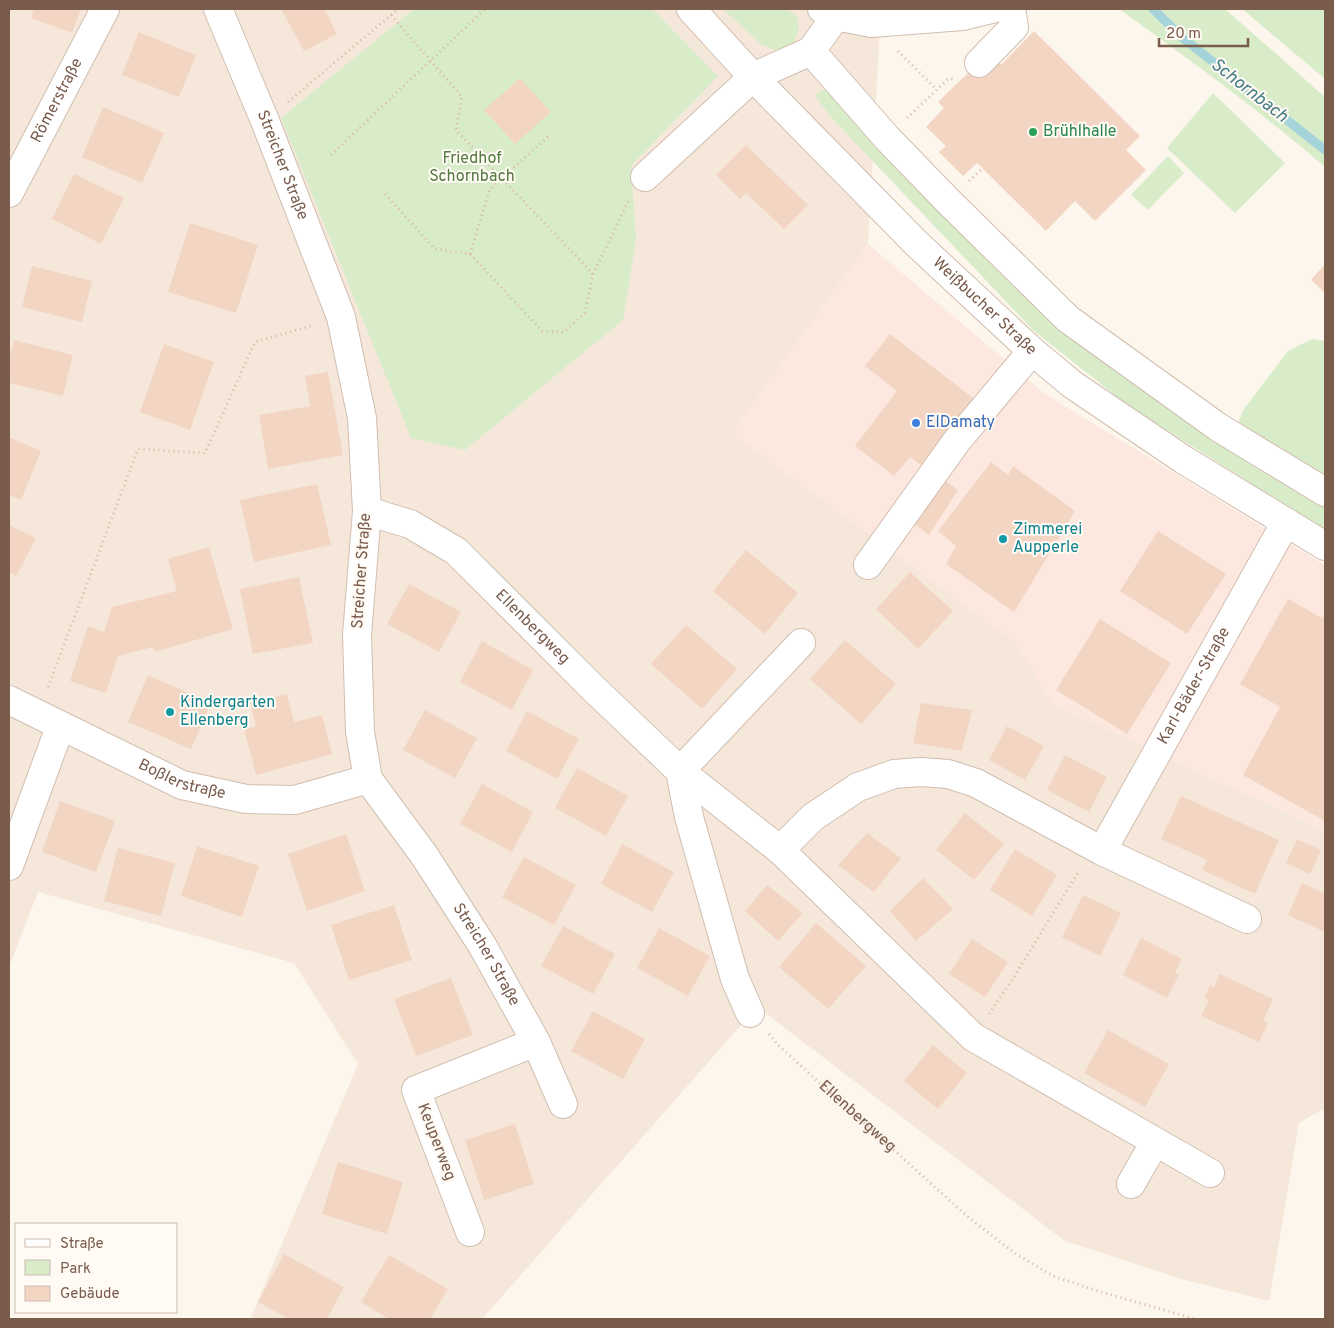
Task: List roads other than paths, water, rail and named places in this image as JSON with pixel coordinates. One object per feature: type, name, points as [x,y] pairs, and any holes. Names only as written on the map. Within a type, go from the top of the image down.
[{"type":"street","name":"Römerstraße","points":[[9,193],[105,9]]},
{"type":"street","name":"Streicher Straße","points":[[218,9],[265,121],[341,317],[362,418],[367,511],[357,635],[360,732],[368,779],[424,855],[482,945],[536,1042],[564,1104]]},
{"type":"street","name":"Weißbucher Straße","points":[[691,9],[753,77],[917,244],[1032,351],[1073,384],[1184,460],[1325,546]]},
{"type":"street","points":[[645,177],[753,77],[811,51],[829,13],[871,23],[963,16],[992,9]]},
{"type":"street","points":[[979,63],[1014,26],[1011,9]]},
{"type":"street","points":[[811,51],[887,138],[1068,319],[1218,427],[1325,492]]},
{"type":"street","points":[[868,565],[956,442],[1032,351]]},
{"type":"street","name":"Ellenbergweg","points":[[367,511],[410,524],[456,551],[594,689],[680,771],[780,850],[973,1037],[1210,1174]]},
{"type":"street","name":"Karl-Bäder-Straße","points":[[1099,848],[1286,522]]},
{"type":"street","points":[[750,1014],[735,979],[689,817],[680,771],[802,643]]},
{"type":"street","name":"Boßlerstraße","points":[[9,700],[182,785],[246,799],[294,800],[368,779]]},
{"type":"street","points":[[9,866],[49,721]]},
{"type":"street","points":[[780,850],[813,817],[858,787],[894,774],[921,772],[948,774],[976,783],[1099,848],[1247,920]]},
{"type":"street","name":"Keuperweg","points":[[470,1232],[416,1090],[536,1042]]},
{"type":"street","points":[[1131,1184],[1155,1142]]},
{"type":"waterway","name":"Schornbach","points":[[1153,9],[1184,39],[1325,150]]},
{"type":"place","name":"Brühlhalle","points":[[1033,132]]},
{"type":"place","name":"ElDamaty","points":[[916,423]]},
{"type":"place","name":"Zimmerei Aupperle","points":[[1003,539]]},
{"type":"place","name":"Kindergarten Ellenberg","points":[[170,712]]},
{"type":"park label","name":"Friedhof Schornbach","points":[[472,168]]}]
